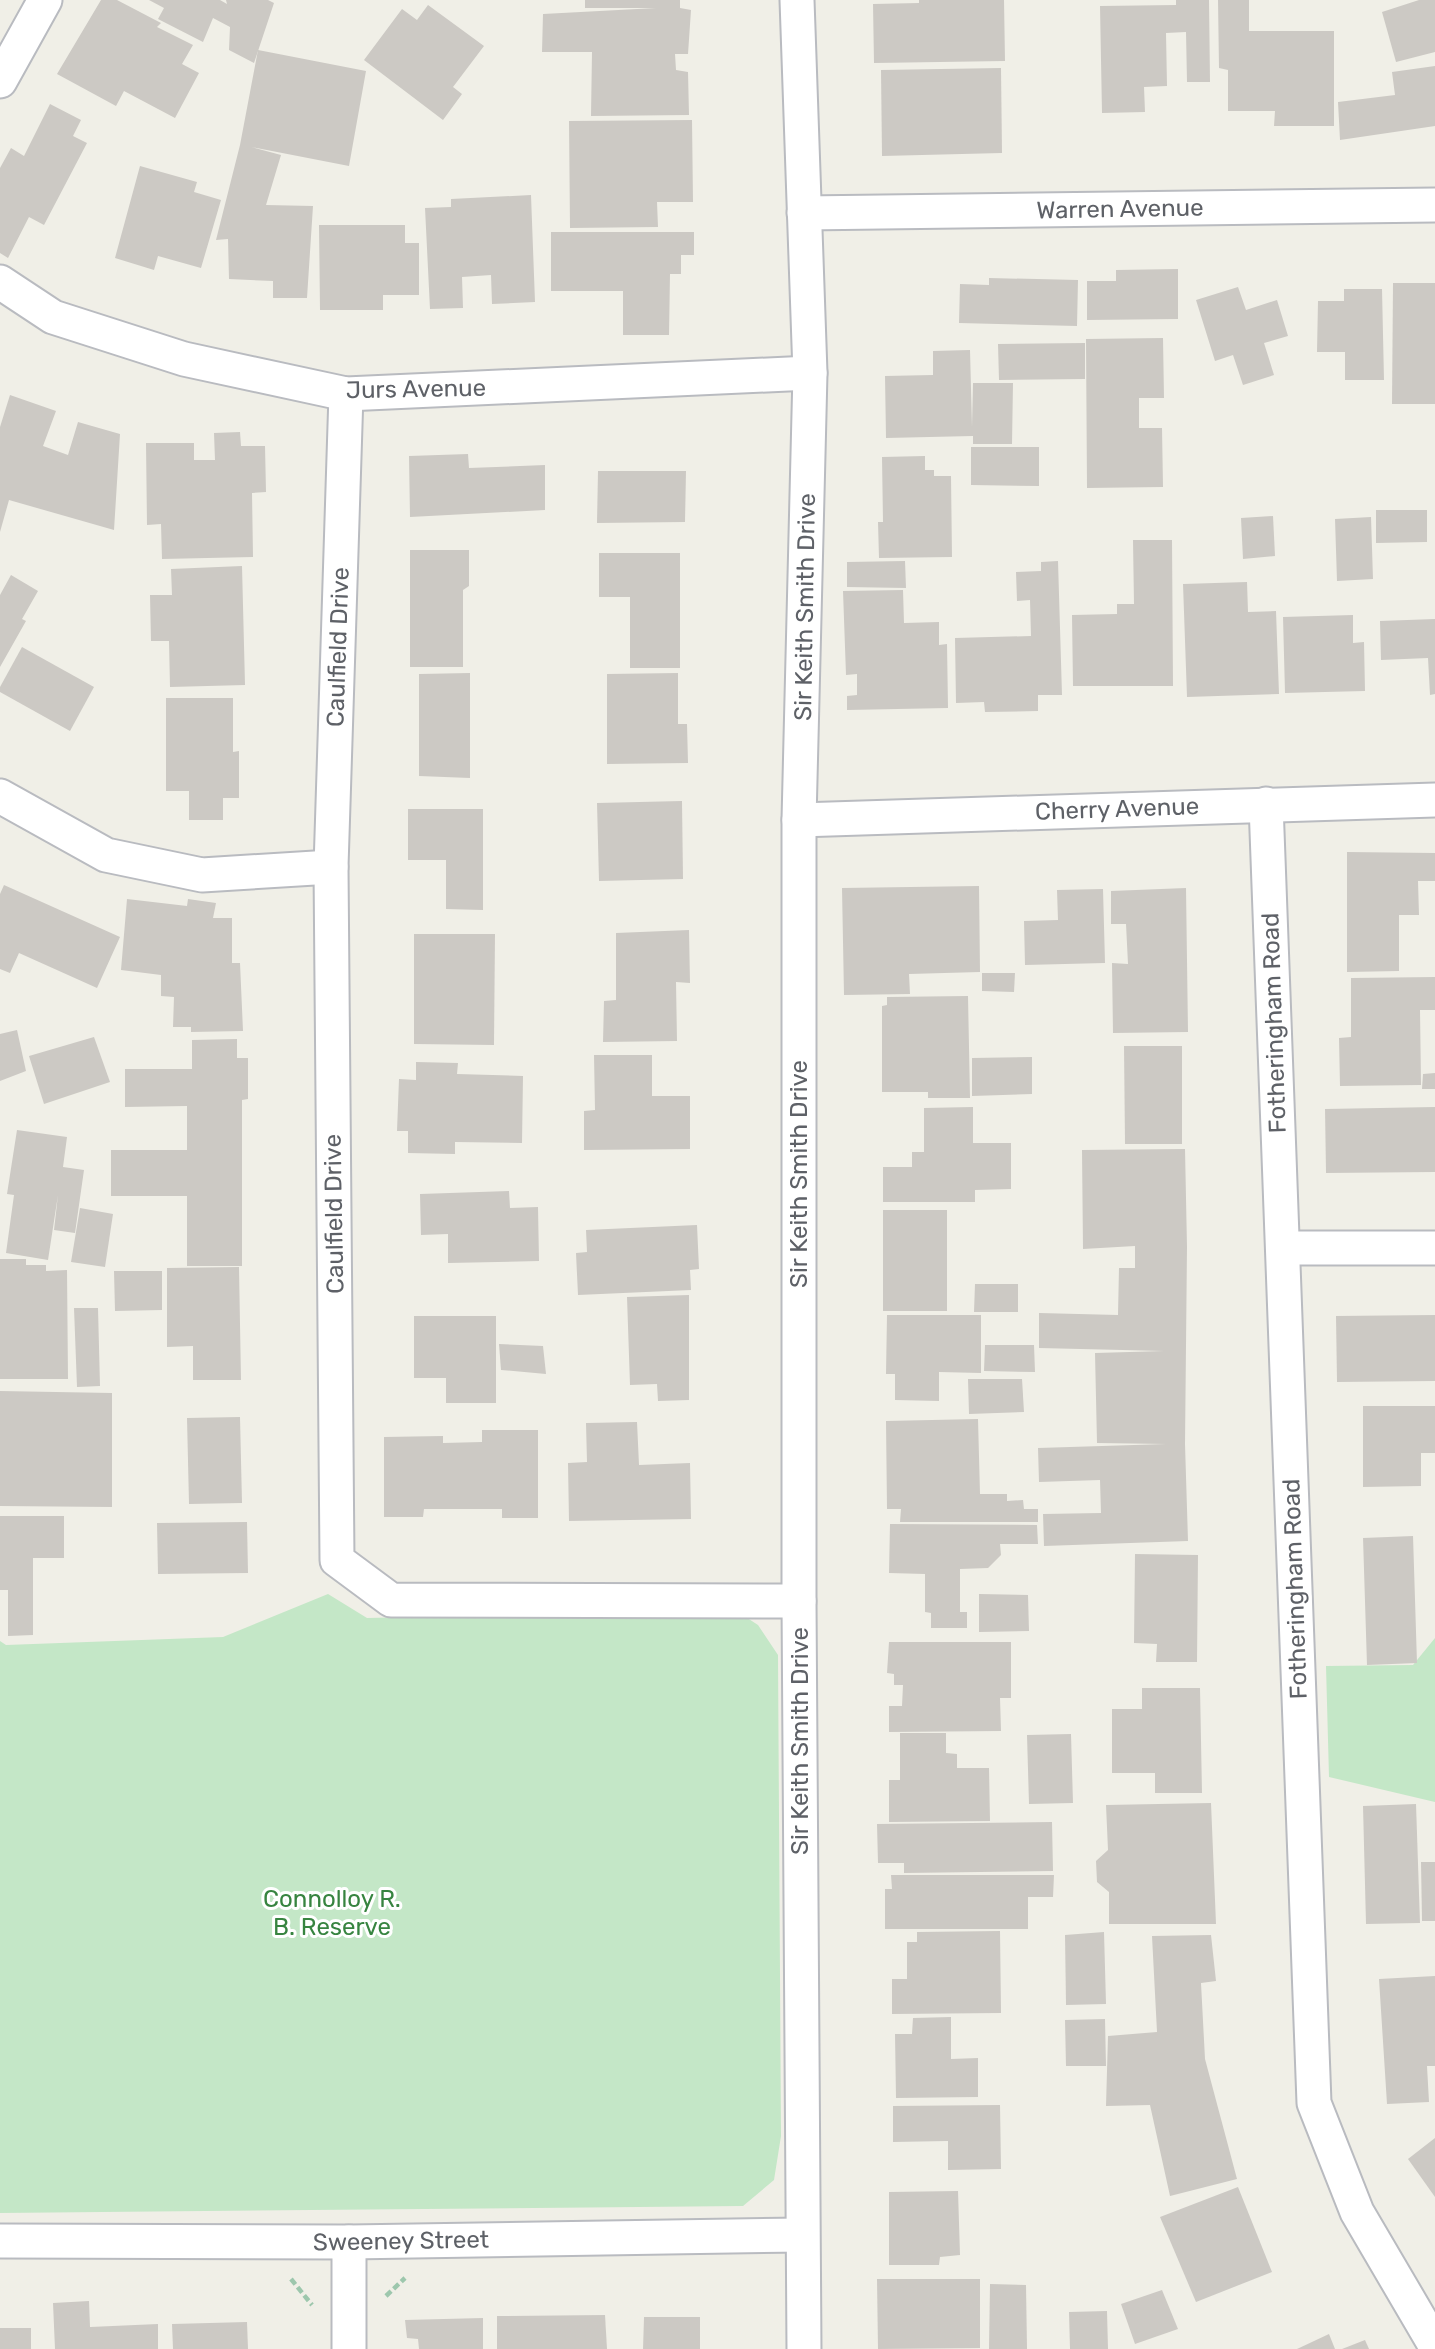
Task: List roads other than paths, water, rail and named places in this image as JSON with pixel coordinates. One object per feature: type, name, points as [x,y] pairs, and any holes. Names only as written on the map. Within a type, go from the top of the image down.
[{"type":"street","points":[[0,81],[45,0]]},
{"type":"street","name":"Sir Keith Smith Drive","points":[[797,0],[810,373],[800,820],[799,1601],[804,2349]]},
{"type":"street","name":"Warren Avenue","points":[[804,213],[1435,205]]},
{"type":"street","name":"Jurs Avenue","points":[[0,282],[53,317],[171,355],[346,394],[810,373]]},
{"type":"street","name":"Caulfield Drive","points":[[346,394],[331,867],[337,1560],[390,1600],[799,1601]]},
{"type":"street","points":[[0,796],[106,855],[202,875],[331,867]]},
{"type":"street","name":"Cherry Avenue","points":[[800,820],[1435,800]]},
{"type":"street","name":"Fotheringham Road","points":[[1266,804],[1314,2103],[1357,2212],[1435,2345]]},
{"type":"street","points":[[1283,1248],[1435,1248]]},
{"type":"street","name":"Sweeney Street","points":[[0,2241],[349,2242],[802,2235]]},
{"type":"street","points":[[349,2242],[349,2349]]},
{"type":"park label","name":"Connolloy R. B. Reserve","points":[[332,1913]]}]
